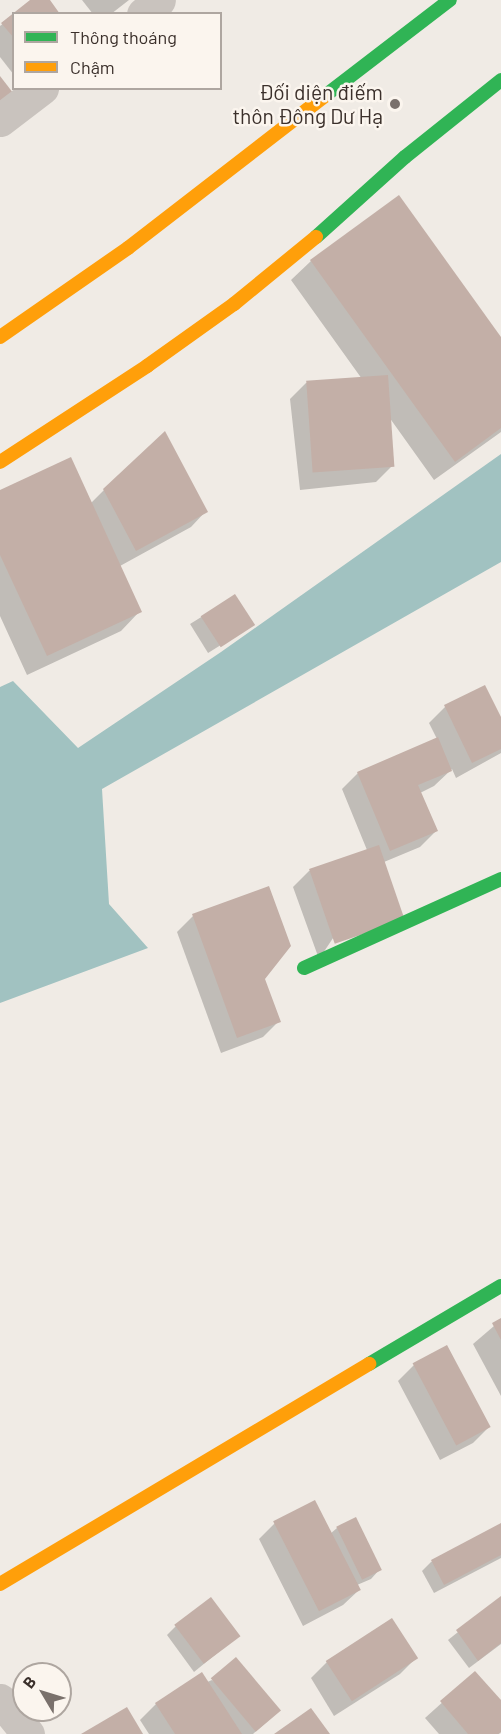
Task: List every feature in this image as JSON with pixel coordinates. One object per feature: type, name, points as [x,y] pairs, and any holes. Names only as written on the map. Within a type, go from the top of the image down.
[{"type":"street","points":[[145,12],[159,0]]},
{"type":"street","points":[[0,338],[128,248],[450,0]]},
{"type":"street","points":[[0,462],[147,366],[234,304],[324,230],[405,157],[501,80]]},
{"type":"street","points":[[0,120],[39,90]]},
{"type":"street","points":[[304,968],[501,879]]},
{"type":"street","points":[[0,1584],[501,1286]]},
{"type":"street","points":[[0,1700],[28,1734]]},
{"type":"water","points":[[501,454],[501,562],[102,789],[109,904],[148,948],[0,1003],[0,687],[13,681],[78,748],[221,652]]},
{"type":"building","points":[[30,0],[50,0],[59,12],[15,12]]},
{"type":"building","points":[[12,14],[12,36],[1,23]]},
{"type":"building","points":[[0,76],[17,98],[0,111]]},
{"type":"building","points":[[399,195],[501,337],[501,428],[455,462],[310,260]]},
{"type":"building","points":[[388,375],[394,467],[313,472],[306,381]]},
{"type":"building","points":[[165,431],[208,512],[136,551],[103,489]]},
{"type":"building","points":[[71,457],[142,612],[47,656],[0,555],[0,490]]},
{"type":"building","points":[[235,594],[255,625],[221,647],[201,616]]},
{"type":"building","points":[[485,685],[501,717],[501,749],[472,763],[444,705]]},
{"type":"building","points":[[438,737],[452,771],[418,785],[438,831],[390,851],[357,772]]},
{"type":"building","points":[[379,845],[405,920],[335,944],[309,869]]},
{"type":"building","points":[[269,886],[291,946],[265,979],[281,1022],[237,1038],[192,914]]},
{"type":"building","points":[[501,1318],[501,1340],[492,1323]]},
{"type":"building","points":[[447,1345],[491,1427],[456,1445],[413,1363]]},
{"type":"building","points":[[315,1500],[361,1590],[319,1611],[273,1521]]},
{"type":"building","points":[[356,1517],[382,1570],[362,1580],[336,1527]]},
{"type":"building","points":[[501,1523],[501,1555],[444,1585],[431,1560]]},
{"type":"building","points":[[501,1596],[501,1643],[478,1661],[456,1630]]},
{"type":"building","points":[[211,1597],[240,1636],[204,1664],[174,1625]]},
{"type":"building","points":[[392,1618],[418,1658],[352,1701],[326,1661]]},
{"type":"building","points":[[236,1657],[281,1711],[256,1732],[211,1678]]},
{"type":"building","points":[[475,1671],[501,1700],[501,1732],[498,1734],[468,1734],[440,1701]]},
{"type":"building","points":[[202,1672],[242,1734],[175,1734],[155,1703]]},
{"type":"building","points":[[127,1707],[143,1734],[81,1734]]},
{"type":"building","points":[[311,1708],[330,1734],[274,1734]]},
{"type":"traffic: fast","points":[[326,95],[450,0]]},
{"type":"traffic: fast","points":[[316,237],[405,157],[501,80]]},
{"type":"traffic: fast","points":[[304,968],[501,879]]},
{"type":"traffic: fast","points":[[369,1364],[501,1286]]},
{"type":"traffic: slow","points":[[0,337],[128,248],[326,95]]},
{"type":"traffic: slow","points":[[0,462],[147,366],[234,304],[316,237]]},
{"type":"traffic: slow","points":[[0,1584],[369,1364]]},
{"type":"place","name":"Đối diện điếm thôn Đông Dư Hạ","points":[[395,104]]}]
